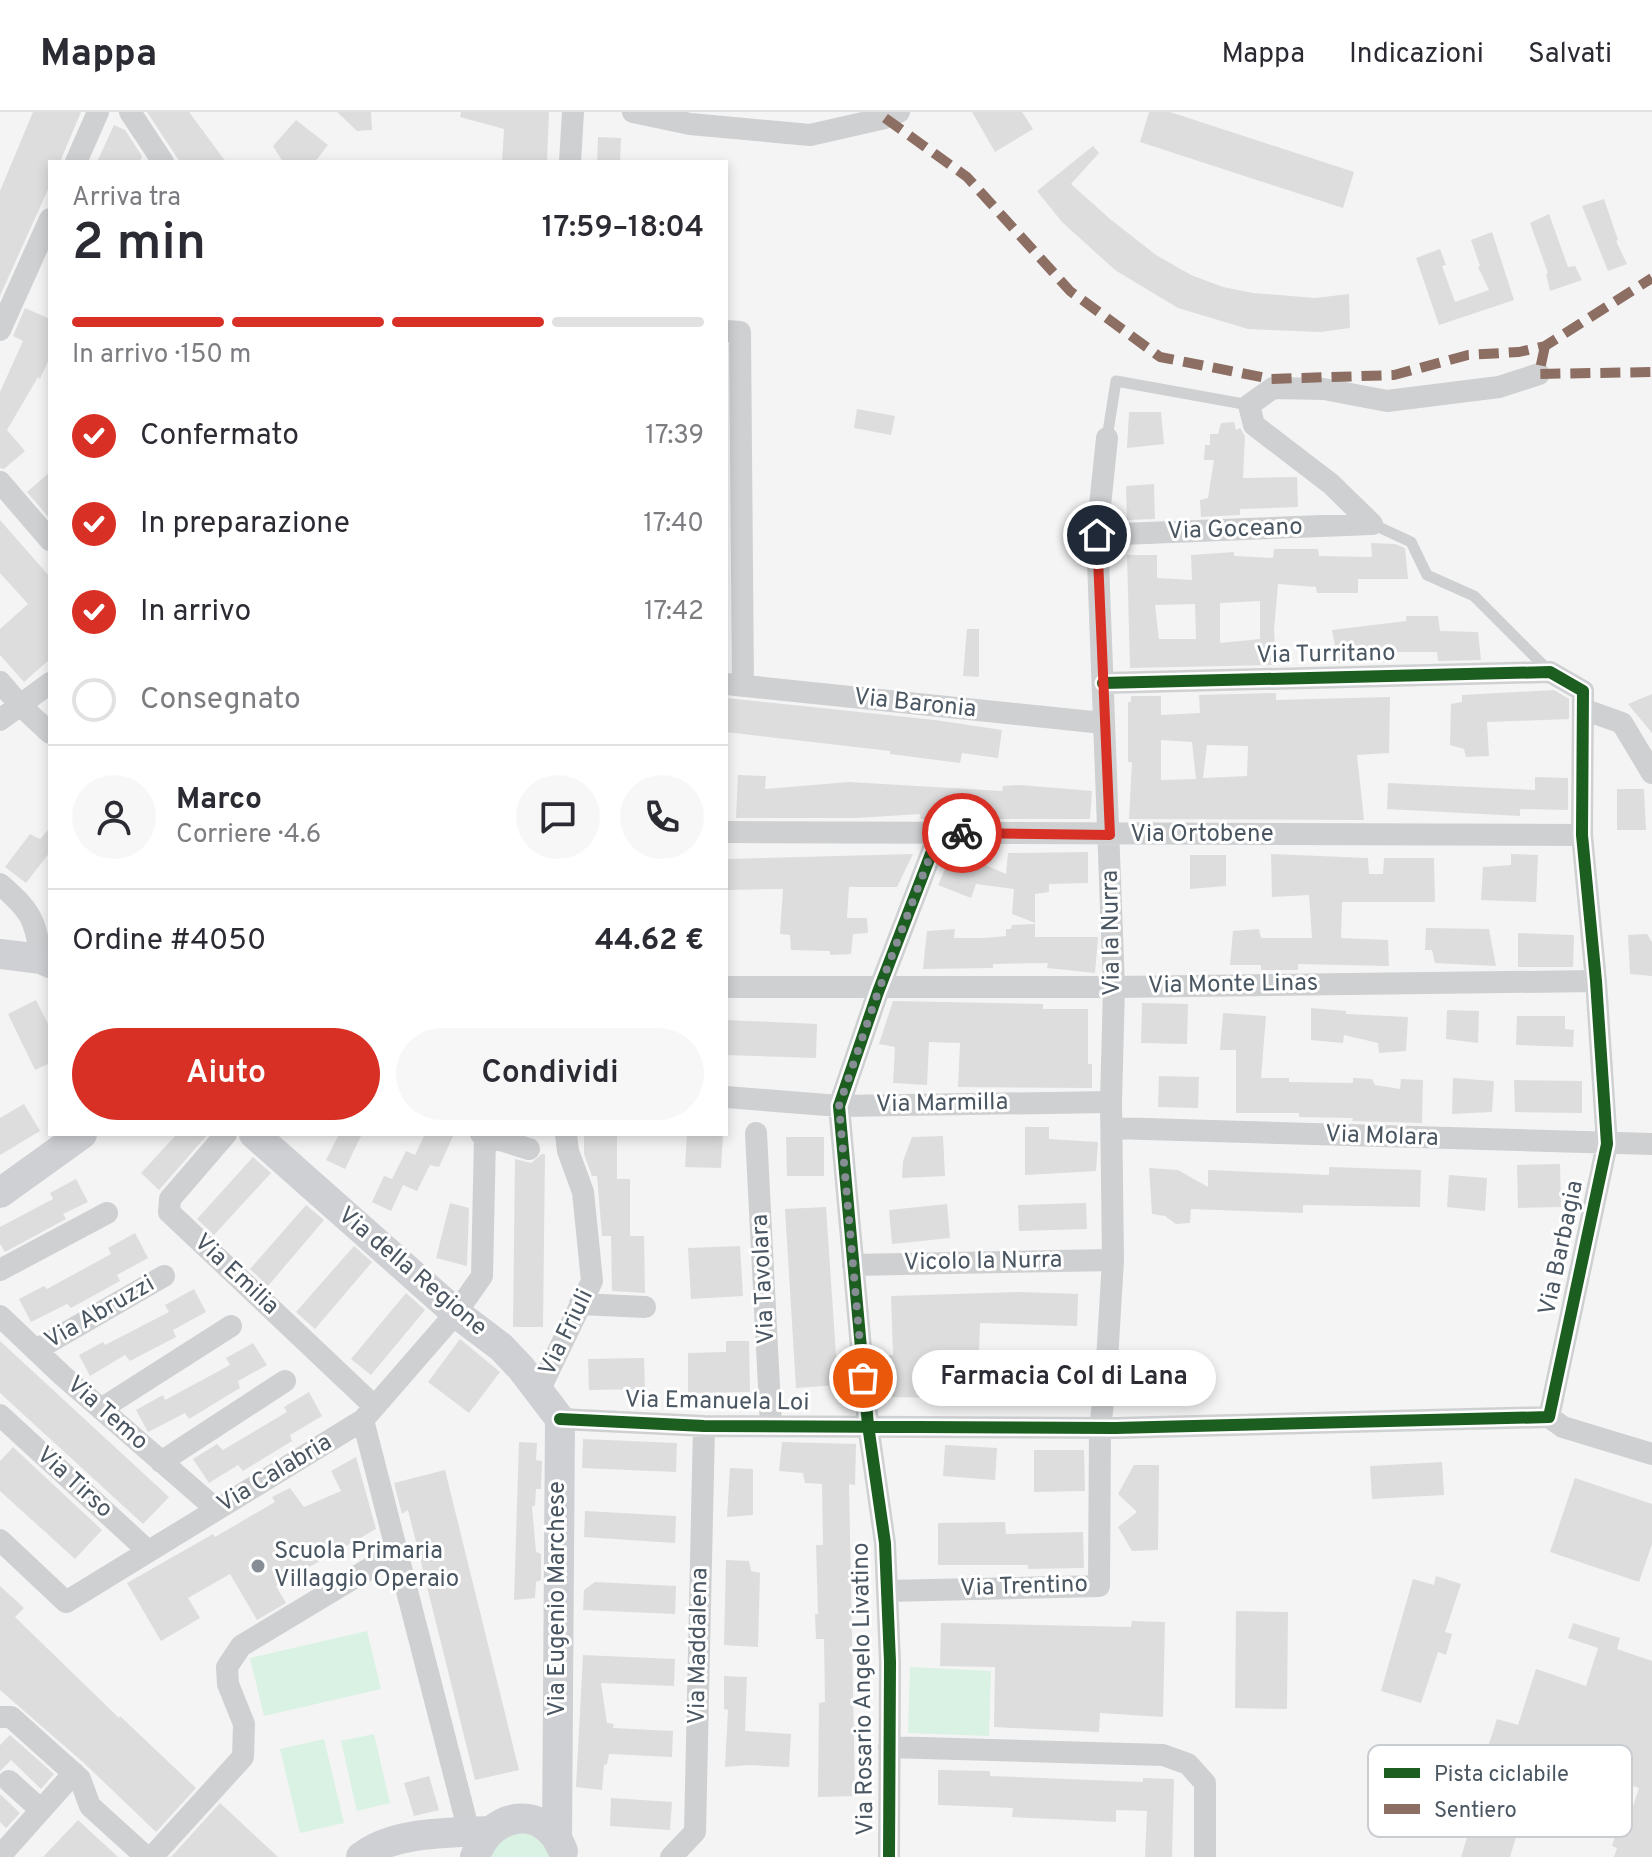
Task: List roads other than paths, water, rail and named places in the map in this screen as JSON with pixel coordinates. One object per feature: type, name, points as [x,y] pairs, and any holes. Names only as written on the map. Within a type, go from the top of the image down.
[{"type":"street","points":[[77,160],[98,112]]},
{"type":"street","points":[[130,112],[162,160]]},
{"type":"street","points":[[570,160],[573,112]]},
{"type":"street","points":[[633,112],[690,124],[810,135],[899,112]]},
{"type":"street","points":[[0,330],[48,223]]},
{"type":"street","points":[[733,332],[734,685]]},
{"type":"street","points":[[1372,524],[1331,484],[1254,425],[1249,405],[1273,388],[1324,389],[1387,401],[1499,387],[1539,374]]},
{"type":"street","name":"Via la Nurra","points":[[1107,438],[1097,535],[1114,987],[1111,1102],[1113,1260],[1106,1377],[1107,1428]]},
{"type":"street","points":[[0,482],[48,538]]},
{"type":"street","name":"Via Goceano","points":[[1097,535],[1372,524]]},
{"type":"street","points":[[1550,672],[1583,691],[1583,709],[1622,723],[1652,773]]},
{"type":"street","name":"Via Turritano","points":[[1103,683],[1550,672]]},
{"type":"street","points":[[0,682],[48,731]]},
{"type":"street","points":[[0,720],[48,684]]},
{"type":"street","name":"Via Baronia","points":[[734,685],[1103,723]]},
{"type":"street","name":"Via Barbagia","points":[[1549,1417],[1607,1144],[1582,835],[1583,709]]},
{"type":"street","name":"Via Ortobene","points":[[728,832],[1582,835]]},
{"type":"street","points":[[839,1106],[880,986],[939,833]]},
{"type":"street","points":[[0,884],[25,906],[46,961],[0,954]]},
{"type":"street","name":"Via Monte Linas","points":[[728,987],[1114,987],[1596,981]]},
{"type":"street","name":"Via Marmilla","points":[[728,1097],[839,1106],[1111,1102]]},
{"type":"street","name":"Via Rosario Angelo Livatino","points":[[839,1106],[868,1425],[885,1543],[889,1857]]},
{"type":"street","name":"Via Molara","points":[[1112,1128],[1652,1144]]},
{"type":"street","name":"Via Tavolara","points":[[756,1133],[771,1426]]},
{"type":"street","points":[[0,1193],[79,1136]]},
{"type":"street","name":"Via Emilia","points":[[224,1136],[170,1199],[169,1212],[368,1413]]},
{"type":"street","points":[[483,1136],[529,1149]]},
{"type":"street","name":"Via Calabria","points":[[0,1540],[66,1602],[368,1413],[456,1313],[482,1276],[483,1136]]},
{"type":"street","name":"Via Friuli","points":[[539,1391],[592,1281],[583,1192],[568,1151],[566,1136]]},
{"type":"street","name":"Via della Regione","points":[[265,1138],[456,1313],[501,1347],[560,1419]]},
{"type":"street","points":[[0,1270],[107,1213]]},
{"type":"street","name":"Vicolo la Nurra","points":[[853,1265],[1113,1260]]},
{"type":"street","name":"Via Abruzzi","points":[[36,1350],[164,1276]]},
{"type":"street","points":[[580,1304],[645,1307]]},
{"type":"street","name":"Via Temo","points":[[0,1316],[216,1509]]},
{"type":"street","points":[[101,1409],[231,1326]]},
{"type":"street","points":[[161,1462],[285,1381]]},
{"type":"street","points":[[368,1413],[397,1552],[480,1839]]},
{"type":"street","name":"Via Tirso","points":[[0,1415],[148,1551]]},
{"type":"street","points":[[1107,1428],[1549,1417],[1563,1427],[1652,1454]]},
{"type":"street","name":"Via Emanuela Loi","points":[[560,1419],[704,1426],[1107,1428]]},
{"type":"street","name":"Via Eugenio Marchese","points":[[560,1419],[557,1779],[560,1847]]},
{"type":"street","name":"Via Maddalena","points":[[671,1857],[695,1832],[704,1426]]},
{"type":"street","name":"Via Trentino","points":[[888,1591],[1099,1586],[1107,1428]]},
{"type":"street","points":[[152,1857],[243,1757],[244,1724],[228,1684],[227,1667],[241,1646],[397,1552]]},
{"type":"street","points":[[0,1717],[11,1717],[74,1773],[80,1779],[90,1806],[146,1857]]},
{"type":"street","points":[[889,1747],[1163,1755],[1188,1764],[1205,1783],[1205,1857]]},
{"type":"street","points":[[0,1856],[74,1773]]},
{"type":"street","points":[[480,1839],[557,1779]]},
{"type":"street","points":[[9,1781],[41,1810]]},
{"type":"street","points":[[361,1857],[369,1851],[419,1835],[480,1839],[537,1822],[560,1847]]},
{"type":"lane","points":[[1107,438],[1116,381],[1249,405]]},
{"type":"lane","points":[[1372,524],[1411,542],[1427,575],[1474,596],[1550,672]]},
{"type":"place","name":"Farmacia Col di Lana","points":[[863,1378]]},
{"type":"place","name":"Scuola Primaria Villaggio Operaio","points":[[258,1566]]}]
